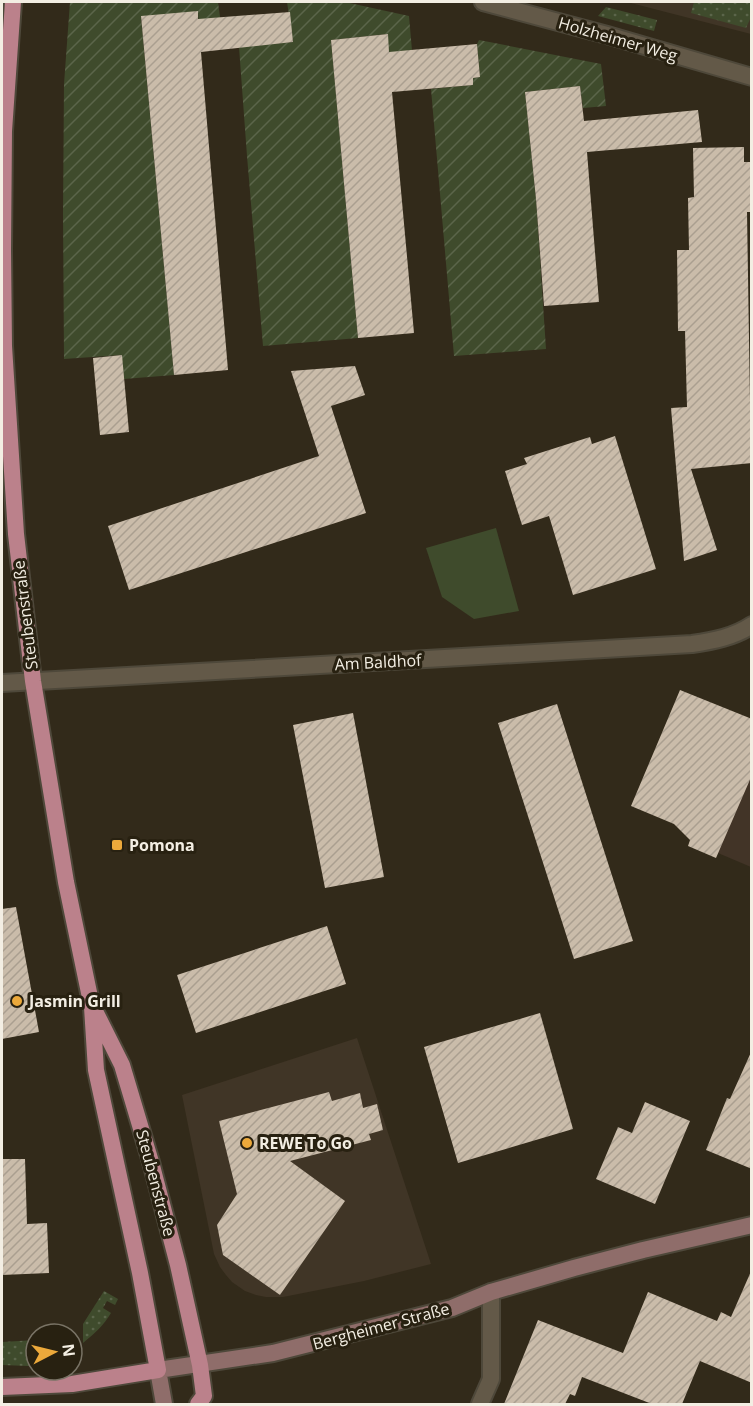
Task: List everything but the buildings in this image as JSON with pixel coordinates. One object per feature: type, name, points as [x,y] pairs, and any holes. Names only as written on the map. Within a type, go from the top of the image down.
[{"type":"main road","name":"Steubenstraße","points":[[13,2],[4,131],[3,250],[4,346],[16,534],[33,681],[66,882],[92,1007],[96,1070],[140,1273],[158,1370]]},
{"type":"main road","name":"Steubenstraße","points":[[92,1007],[122,1065],[151,1162],[178,1265],[200,1365],[202,1402]]},
{"type":"main road","name":"Bergheimer Straße","points":[[2,1387],[72,1383],[273,1353],[452,1308],[491,1292],[643,1250],[752,1224]]},
{"type":"main road","points":[[158,1370],[164,1404]]},
{"type":"street","name":"Holzheimer Weg","points":[[483,2],[752,77]]},
{"type":"street","name":"Am Baldhof","points":[[2,683],[692,644],[718,640],[744,631],[752,625]]},
{"type":"street","points":[[480,1404],[491,1379],[491,1292]]},
{"type":"shaded area","points":[[627,2],[751,2],[751,34]]},
{"type":"shaded area","points":[[751,773],[751,867],[718,853]]},
{"type":"shaded area","points":[[357,1038],[431,1264],[364,1281],[283,1297],[266,1297],[245,1291],[226,1275],[214,1254],[182,1095]]},
{"type":"green space","points":[[70,2],[218,2],[221,24],[199,27],[198,12],[141,17],[174,375],[124,379],[121,355],[64,359],[64,84]]},
{"type":"green space","points":[[287,2],[345,2],[409,16],[415,85],[392,87],[387,34],[331,40],[358,338],[263,346],[239,47],[293,42]]},
{"type":"green space","points":[[694,2],[751,2],[751,17],[746,28],[691,13]]},
{"type":"green space","points":[[606,7],[657,20],[654,31],[598,16]]},
{"type":"green space","points":[[479,40],[601,64],[606,106],[583,108],[580,86],[525,92],[536,199],[546,349],[454,356],[431,89],[473,85],[473,78],[480,77],[477,44]]},
{"type":"green space","points":[[496,528],[519,611],[474,619],[442,597],[426,548]]},
{"type":"green space","points":[[104,1291],[118,1299],[115,1305],[107,1301],[103,1308],[111,1313],[84,1342],[84,1322]]},
{"type":"green space","points":[[24,1341],[24,1366],[2,1365],[2,1342]]},
{"type":"place","name":"Pomona","points":[[117,845]]},
{"type":"place","name":"Jasmin Grill","points":[[17,1001]]},
{"type":"place","name":"REWE To Go","points":[[247,1143]]}]
